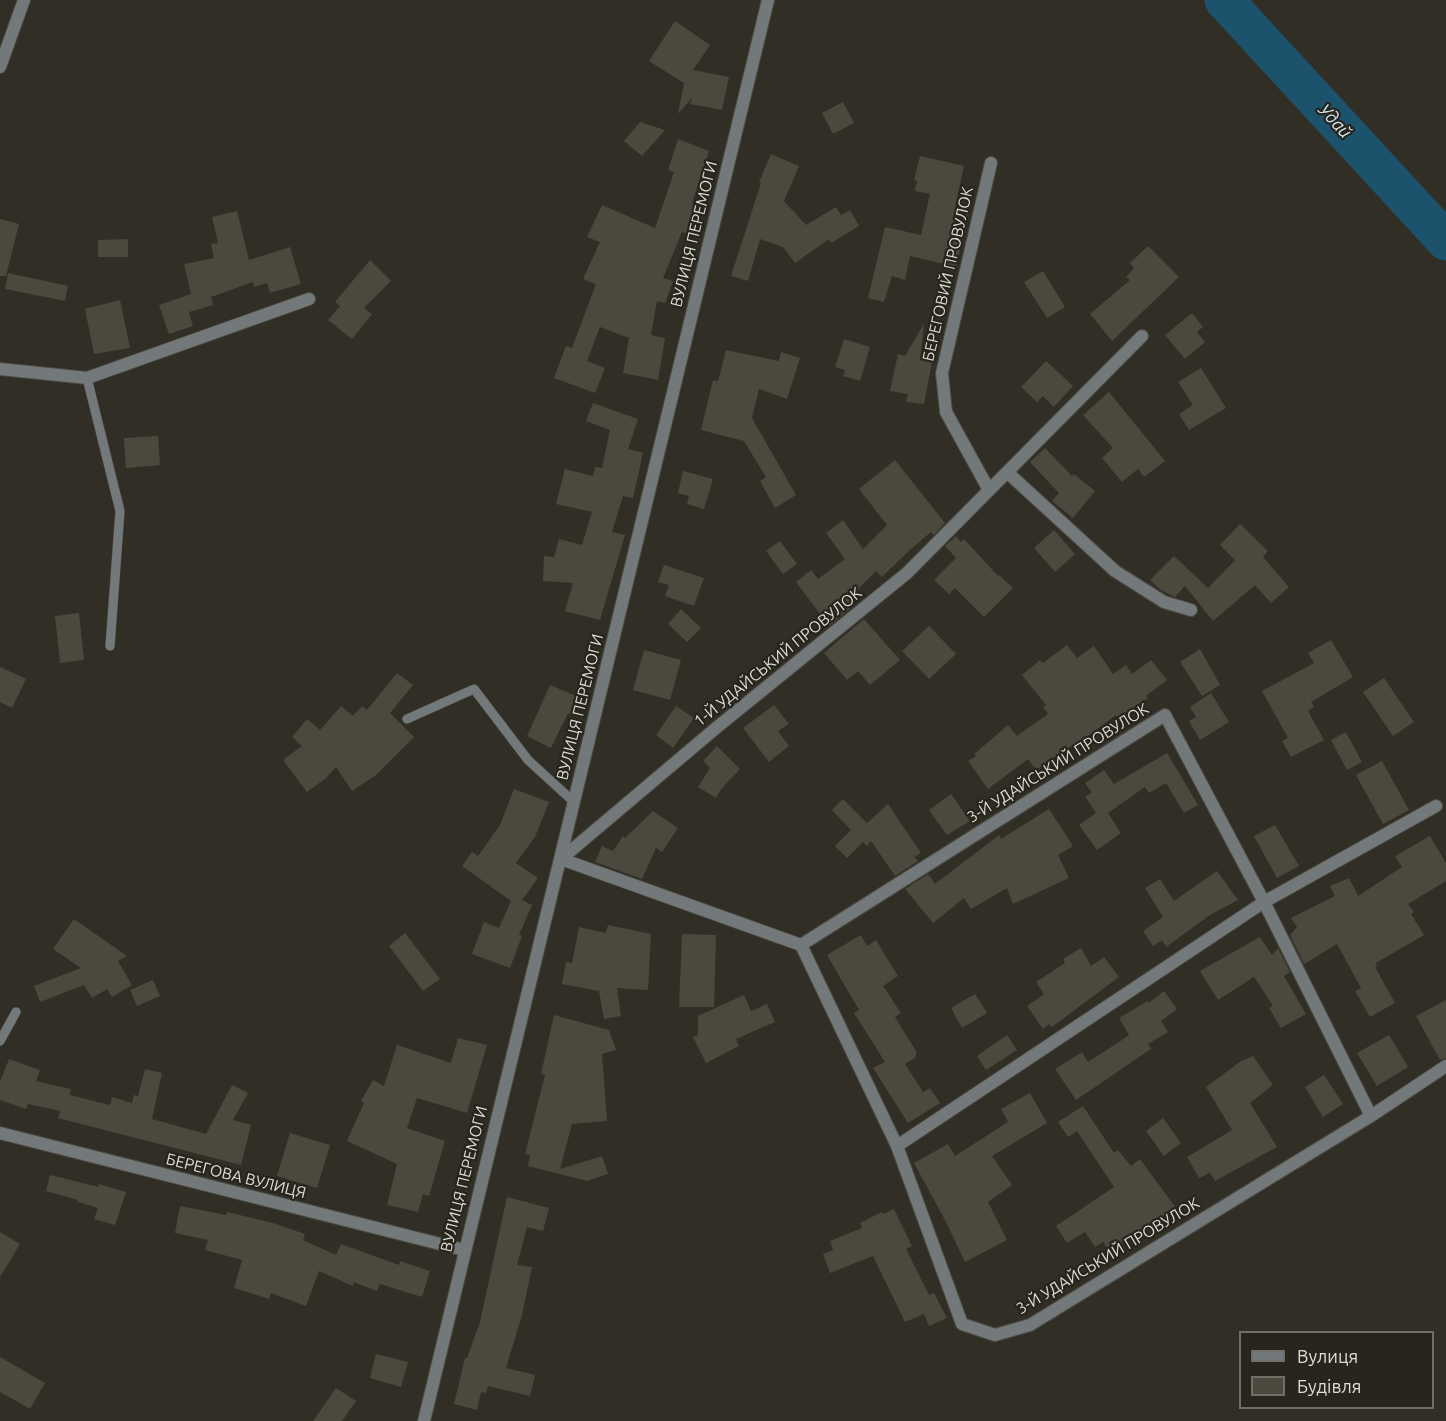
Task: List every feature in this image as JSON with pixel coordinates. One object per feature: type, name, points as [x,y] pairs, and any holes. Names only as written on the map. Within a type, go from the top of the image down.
[{"type":"street","points":[[0,67],[24,0]]},
{"type":"street","name":"ВУЛИЦЯ ПЕРЕМОГИ","points":[[424,1421],[768,0]]},
{"type":"street","name":"БЕРЕГОВИЙ ПРОВУЛОК","points":[[989,490],[946,412],[942,373],[991,164]]},
{"type":"street","points":[[0,369],[87,378],[309,300]]},
{"type":"street","name":"1-Й УДАЙСЬКИЙ ПРОВУЛОК","points":[[561,859],[716,728],[907,573],[1142,336]]},
{"type":"street","points":[[1008,472],[1115,571],[1164,602],[1191,610]]},
{"type":"street","name":"3-Й УДАЙСЬКИЙ ПРОВУЛОК","points":[[1371,1116],[1264,902],[1165,715],[801,945],[897,1146],[962,1324],[995,1335],[1030,1325],[1371,1116],[1446,1066]]},
{"type":"street","points":[[897,1146],[1264,902],[1436,806]]},
{"type":"street","points":[[561,859],[801,945]]},
{"type":"street","name":"БЕРЕГОВА ВУЛИЦЯ","points":[[0,1133],[464,1250]]},
{"type":"lane","points":[[87,378],[120,512],[110,646]]},
{"type":"lane","points":[[407,719],[474,689],[528,760],[574,802]]},
{"type":"lane","points":[[0,1041],[16,1012]]},
{"type":"building","points":[[675,21],[710,45],[693,70],[729,77],[722,110],[690,104],[692,98],[678,114],[684,83],[649,61]]},
{"type":"building","points":[[843,102],[854,123],[833,134],[822,113]]},
{"type":"building","points":[[640,122],[665,130],[642,156],[624,141]]},
{"type":"building","points":[[678,139],[709,151],[692,203],[701,206],[691,235],[682,232],[663,278],[673,281],[665,303],[657,301],[651,335],[665,338],[658,380],[623,373],[629,338],[600,327],[587,361],[605,368],[595,393],[554,378],[566,346],[572,348],[596,284],[583,279],[600,242],[587,237],[602,205],[655,228],[674,172],[668,170]]},
{"type":"building","points":[[771,154],[799,166],[784,201],[806,225],[836,207],[841,215],[850,210],[859,226],[831,243],[829,239],[795,263],[783,247],[760,239],[748,281],[731,276],[761,183],[759,182]]},
{"type":"building","points":[[920,156],[964,166],[955,207],[969,210],[956,267],[910,256],[905,280],[892,276],[884,302],[868,298],[885,227],[921,235],[930,194],[915,191],[917,181],[914,180]]},
{"type":"building","points":[[237,211],[249,260],[290,247],[301,284],[270,293],[267,283],[254,287],[253,282],[211,297],[213,305],[189,312],[193,326],[169,334],[159,305],[191,294],[184,264],[214,258],[211,244],[218,243],[212,217]]},
{"type":"building","points":[[0,219],[19,224],[6,276],[0,276]]},
{"type":"building","points":[[128,239],[128,257],[98,257],[98,240]]},
{"type":"building","points":[[1148,246],[1179,277],[1112,341],[1090,314],[1130,280],[1126,277],[1134,268],[1130,263]]},
{"type":"building","points":[[370,260],[391,281],[364,308],[372,314],[352,339],[328,320],[340,306],[335,302]]},
{"type":"building","points":[[1043,271],[1065,307],[1047,318],[1024,282]]},
{"type":"building","points":[[8,273],[68,286],[65,301],[5,289]]},
{"type":"building","points":[[120,300],[130,348],[94,354],[85,309]]},
{"type":"building","points":[[1192,313],[1203,327],[1197,332],[1205,342],[1185,359],[1165,335]]},
{"type":"building","points":[[924,324],[920,360],[932,362],[924,404],[906,402],[908,394],[890,391],[898,354],[905,356]]},
{"type":"building","points":[[844,339],[870,347],[860,381],[843,376],[845,370],[835,367]]},
{"type":"building","points":[[726,350],[779,361],[781,352],[800,358],[787,399],[759,389],[752,418],[796,495],[775,508],[760,481],[766,477],[744,441],[701,430],[713,380],[718,381]]},
{"type":"building","points":[[1046,361],[1073,386],[1054,407],[1043,396],[1037,402],[1021,387]]},
{"type":"building","points":[[1201,368],[1226,408],[1189,430],[1179,414],[1193,405],[1178,382]]},
{"type":"building","points":[[1109,392],[1165,461],[1144,477],[1138,469],[1122,482],[1102,458],[1113,448],[1083,415]]},
{"type":"building","points":[[593,403],[638,419],[628,449],[643,453],[633,498],[623,496],[612,532],[625,535],[600,620],[565,611],[573,583],[543,581],[544,556],[554,557],[559,539],[582,545],[592,512],[556,504],[565,469],[593,476],[595,467],[602,468],[610,430],[586,421]]},
{"type":"building","points":[[158,436],[160,465],[126,468],[124,438]]},
{"type":"building","points":[[1045,448],[1072,476],[1074,474],[1095,491],[1073,518],[1052,501],[1059,493],[1030,462]]},
{"type":"building","points":[[895,460],[945,523],[934,535],[931,532],[910,550],[882,577],[876,571],[853,594],[856,598],[850,602],[853,606],[829,626],[796,582],[811,570],[818,579],[845,559],[826,533],[843,520],[863,549],[887,525],[859,489]]},
{"type":"building","points":[[683,471],[713,479],[704,509],[687,504],[689,496],[678,493]]},
{"type":"building","points":[[1240,524],[1268,551],[1263,557],[1289,587],[1271,603],[1255,585],[1213,621],[1185,586],[1175,597],[1161,590],[1150,580],[1174,556],[1208,588],[1235,560],[1220,545]]},
{"type":"building","points":[[1054,530],[1075,554],[1055,572],[1034,548]]},
{"type":"building","points":[[956,536],[961,542],[964,539],[998,576],[1013,588],[984,617],[955,588],[949,594],[934,580],[956,558],[945,546]]},
{"type":"building","points":[[780,541],[797,564],[783,574],[766,551]]},
{"type":"building","points":[[664,565],[704,578],[694,606],[665,596],[669,585],[658,582]]},
{"type":"building","points":[[681,609],[701,628],[687,642],[668,624]]},
{"type":"building","points":[[79,613],[84,660],[60,663],[55,616]]},
{"type":"building","points":[[864,619],[900,660],[870,685],[858,671],[847,680],[824,653]]},
{"type":"building","points":[[929,626],[956,654],[929,679],[902,651]]},
{"type":"building","points":[[1331,640],[1353,677],[1311,702],[1314,707],[1308,711],[1324,740],[1291,757],[1282,741],[1288,738],[1262,691],[1314,663],[1308,653]]},
{"type":"building","points":[[1067,645],[1077,658],[1094,646],[1113,674],[1126,665],[1132,674],[1151,660],[1167,680],[1146,696],[1148,698],[1118,718],[1116,715],[1073,747],[1071,746],[1036,770],[1028,759],[988,789],[968,761],[1008,725],[1017,736],[1048,714],[1043,707],[1046,705],[1022,675],[1040,660],[1043,663]]},
{"type":"building","points":[[1200,649],[1220,685],[1202,696],[1180,662]]},
{"type":"building","points":[[644,650],[681,660],[670,700],[633,690]]},
{"type":"building","points":[[0,667],[26,679],[12,708],[0,702]]},
{"type":"building","points":[[397,673],[413,685],[390,713],[414,737],[376,775],[352,791],[336,767],[325,779],[307,792],[283,760],[302,746],[292,737],[307,719],[320,730],[341,706],[353,716],[362,706],[367,710]]},
{"type":"building","points":[[1384,678],[1414,722],[1393,736],[1363,692]]},
{"type":"building","points":[[550,685],[581,698],[574,715],[568,713],[551,748],[527,736]]},
{"type":"building","points":[[1211,693],[1229,722],[1200,740],[1189,721],[1196,717],[1190,707]]},
{"type":"building","points":[[774,705],[789,724],[778,731],[789,746],[769,762],[743,728]]},
{"type":"building","points":[[676,706],[694,718],[673,748],[656,735]]},
{"type":"building","points":[[1346,732],[1362,762],[1347,770],[1331,740]]},
{"type":"building","points":[[717,746],[740,769],[716,798],[698,787],[710,768],[703,761]]},
{"type":"building","points":[[1167,753],[1198,805],[1184,813],[1166,783],[1149,793],[1145,787],[1108,813],[1121,833],[1097,850],[1079,825],[1096,813],[1085,796],[1092,793],[1085,783],[1104,770],[1114,784]]},
{"type":"building","points":[[1382,761],[1409,810],[1383,824],[1356,775]]},
{"type":"building","points":[[514,789],[549,802],[535,837],[516,863],[538,878],[522,900],[532,905],[519,935],[522,936],[510,968],[472,954],[484,922],[499,928],[511,901],[462,866],[472,852],[478,856],[500,825]]},
{"type":"building","points":[[951,794],[970,821],[947,835],[929,810]]},
{"type":"building","points":[[843,799],[867,823],[888,804],[921,853],[914,857],[918,861],[895,876],[871,841],[867,846],[863,842],[847,858],[835,846],[851,830],[832,810]]},
{"type":"building","points":[[1049,809],[1073,846],[1058,855],[1069,878],[1013,904],[1007,888],[971,909],[964,898],[933,923],[905,889],[928,874],[935,884],[999,835],[1001,839]]},
{"type":"building","points":[[653,811],[678,828],[662,852],[656,848],[642,879],[595,862],[602,846],[613,851],[623,836],[625,838]]},
{"type":"building","points":[[1275,825],[1299,866],[1277,878],[1254,836]]},
{"type":"building","points":[[1430,836],[1446,863],[1446,881],[1408,904],[1414,912],[1411,914],[1424,935],[1376,963],[1375,967],[1395,1003],[1370,1017],[1355,991],[1361,988],[1337,944],[1304,964],[1290,935],[1297,927],[1291,918],[1335,896],[1330,886],[1349,878],[1358,896],[1402,867],[1395,856]]},
{"type":"building","points":[[1217,871],[1238,900],[1210,915],[1166,947],[1162,940],[1153,946],[1143,931],[1163,917],[1145,888],[1160,879],[1174,901]]},
{"type":"building","points":[[74,919],[127,956],[118,961],[132,985],[112,997],[107,989],[92,998],[84,985],[40,1002],[34,986],[81,968],[53,949]]},
{"type":"building","points":[[608,925],[651,934],[648,990],[617,988],[621,1016],[604,1019],[599,991],[562,984],[566,962],[572,963],[579,927],[606,933]]},
{"type":"building","points":[[405,933],[440,979],[423,991],[389,946]]},
{"type":"building","points":[[682,934],[716,935],[714,1007],[679,1007]]},
{"type":"building","points":[[861,935],[867,946],[876,940],[898,976],[883,986],[901,1013],[895,1017],[916,1051],[916,1057],[905,1064],[923,1092],[930,1088],[940,1103],[908,1123],[873,1068],[885,1062],[854,1013],[859,1010],[827,955]]},
{"type":"building","points":[[1260,937],[1272,955],[1278,948],[1290,972],[1284,976],[1306,1014],[1281,1028],[1269,1008],[1273,1006],[1254,977],[1218,1000],[1200,971]]},
{"type":"building","points":[[1081,948],[1091,966],[1104,957],[1119,977],[1052,1027],[1049,1024],[1043,1029],[1027,1006],[1044,994],[1036,982],[1065,963],[1063,959]]},
{"type":"building","points":[[153,980],[160,996],[137,1006],[130,990]]},
{"type":"building","points":[[1164,991],[1177,1009],[1161,1021],[1168,1032],[1148,1044],[1151,1049],[1076,1100],[1055,1069],[1082,1052],[1088,1062],[1129,1035],[1119,1018],[1148,1001],[1149,1003]]},
{"type":"building","points":[[975,994],[987,1013],[962,1028],[951,1008]]},
{"type":"building","points":[[744,995],[751,1011],[767,1004],[775,1022],[736,1039],[739,1046],[706,1063],[693,1037],[698,1035],[698,1016]]},
{"type":"building","points":[[1446,1000],[1446,1058],[1440,1060],[1416,1016]]},
{"type":"building","points":[[554,1015],[609,1030],[616,1050],[602,1054],[607,1121],[572,1124],[560,1169],[602,1156],[608,1174],[587,1181],[528,1166],[530,1155],[525,1154],[545,1075],[541,1074]]},
{"type":"building","points":[[1007,1035],[1017,1050],[986,1070],[977,1056]]},
{"type":"building","points":[[1389,1035],[1408,1067],[1377,1086],[1357,1053]]},
{"type":"building","points":[[458,1038],[487,1045],[467,1113],[417,1098],[407,1128],[445,1141],[429,1196],[423,1194],[418,1212],[387,1205],[397,1164],[347,1141],[364,1103],[361,1101],[373,1080],[384,1086],[397,1045],[451,1063]]},
{"type":"building","points":[[1253,1056],[1273,1085],[1250,1103],[1277,1147],[1215,1181],[1210,1173],[1199,1178],[1187,1157],[1232,1130],[1206,1087],[1241,1061]]},
{"type":"building","points":[[9,1059],[40,1070],[36,1081],[71,1089],[70,1095],[110,1105],[112,1097],[132,1103],[134,1095],[138,1096],[145,1069],[162,1073],[152,1119],[206,1134],[232,1085],[248,1093],[233,1120],[251,1125],[241,1165],[58,1118],[60,1111],[28,1104],[26,1109],[0,1100],[0,1082]]},
{"type":"building","points":[[1324,1075],[1343,1104],[1323,1117],[1305,1087]]},
{"type":"building","points":[[1030,1093],[1047,1123],[992,1156],[1012,1185],[988,1202],[1007,1240],[965,1262],[914,1163],[948,1144],[955,1156],[1008,1122],[1001,1109]]},
{"type":"building","points":[[1083,1106],[1114,1153],[1118,1150],[1131,1166],[1140,1159],[1176,1208],[1148,1229],[1147,1227],[1109,1251],[1103,1242],[1095,1247],[1085,1232],[1067,1243],[1056,1226],[1114,1187],[1077,1131],[1068,1137],[1058,1122]]},
{"type":"building","points":[[1163,1118],[1181,1143],[1164,1156],[1146,1131]]},
{"type":"building","points":[[290,1133],[330,1145],[317,1188],[277,1176]]},
{"type":"building","points":[[50,1175],[98,1187],[99,1184],[126,1192],[115,1225],[94,1219],[98,1208],[46,1191]]},
{"type":"building","points":[[507,1197],[549,1208],[543,1231],[527,1227],[517,1265],[532,1267],[522,1315],[506,1368],[535,1375],[530,1396],[488,1386],[486,1393],[481,1392],[477,1410],[454,1404],[465,1358],[467,1358],[480,1322]]},
{"type":"building","points":[[180,1206],[226,1215],[227,1212],[273,1223],[305,1234],[303,1240],[336,1255],[341,1244],[399,1265],[400,1261],[430,1271],[422,1297],[380,1284],[377,1291],[354,1282],[353,1286],[319,1271],[306,1306],[271,1293],[269,1299],[234,1288],[242,1260],[205,1250],[208,1240],[175,1233]]},
{"type":"building","points":[[894,1209],[912,1246],[906,1249],[929,1295],[934,1293],[947,1318],[929,1326],[924,1314],[905,1322],[873,1256],[830,1273],[823,1254],[833,1250],[830,1241],[862,1228],[860,1223],[882,1212],[883,1214]]},
{"type":"building","points":[[0,1232],[20,1244],[0,1277]]},
{"type":"building","points":[[376,1354],[408,1362],[401,1387],[370,1378]]},
{"type":"building","points":[[0,1357],[45,1383],[30,1409],[0,1392]]},
{"type":"building","points":[[336,1388],[356,1401],[342,1421],[313,1421]]},
{"type":"waterway","name":"Удай","points":[[1224,0],[1446,241]]}]
